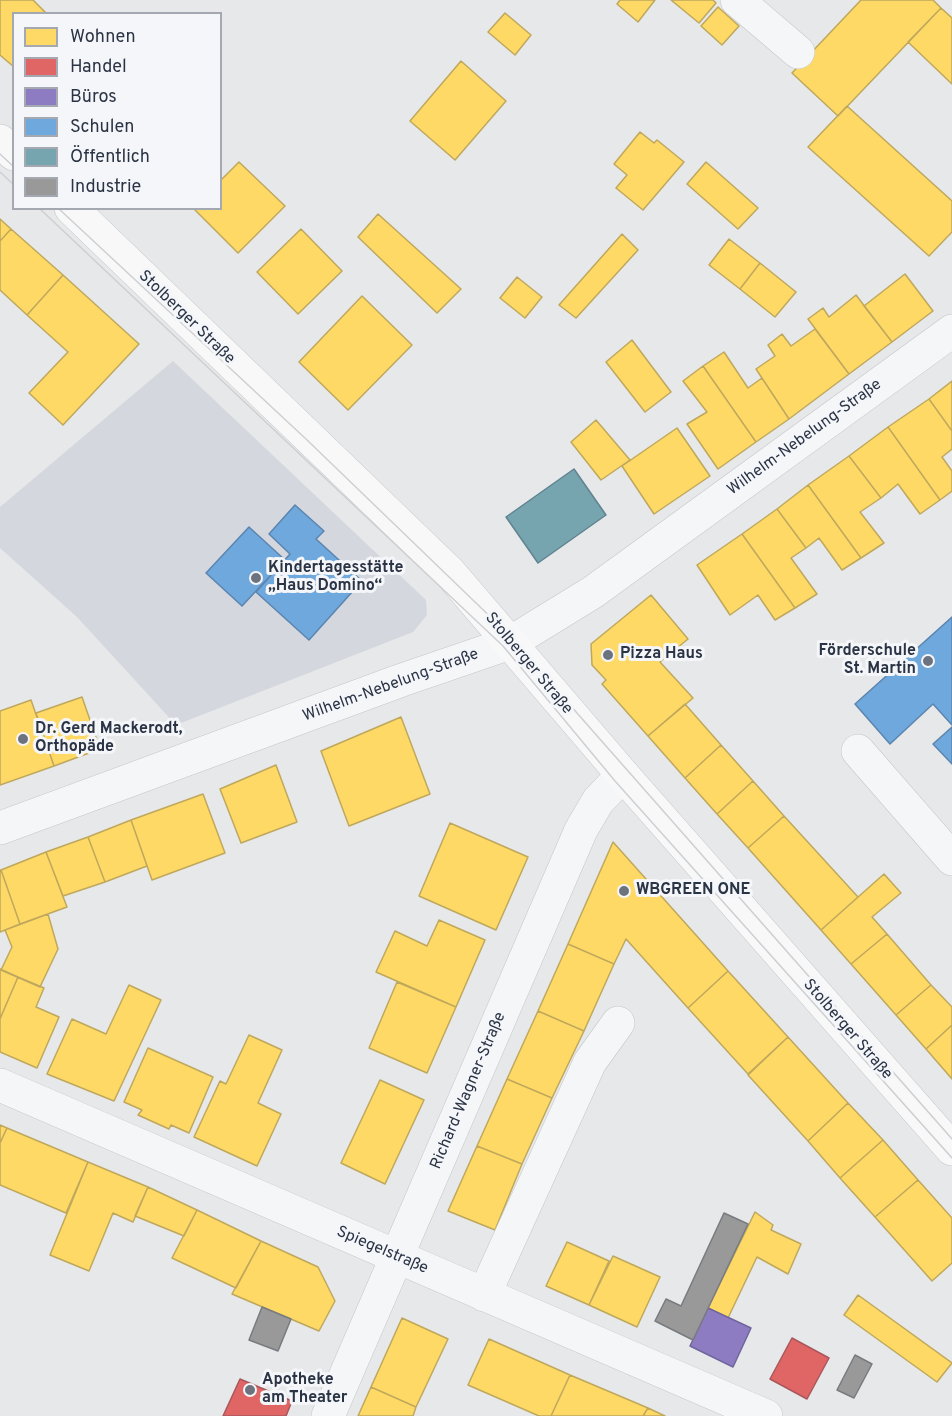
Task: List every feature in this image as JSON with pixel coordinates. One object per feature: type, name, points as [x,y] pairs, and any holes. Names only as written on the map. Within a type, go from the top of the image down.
[{"type":"main road","points":[[0,141],[12,152]]},
{"type":"main road","name":"Stolberger Straße","points":[[73,210],[450,573],[622,775],[952,1149]]},
{"type":"street","points":[[737,0],[798,52]]},
{"type":"street","name":"Wilhelm-Nebelung-Straße","points":[[1,824],[394,682],[510,643],[592,592],[952,332]]},
{"type":"street","points":[[858,751],[952,859]]},
{"type":"street","name":"Richard-Wagner-Straße","points":[[328,1416],[581,830],[598,801],[622,775]]},
{"type":"street","points":[[484,1295],[590,1062],[618,1023]]},
{"type":"street","name":"Spiegelstraße","points":[[0,1085],[766,1416]]},
{"type":"shaded area","points":[[173,361],[426,600],[427,615],[413,632],[176,725],[77,617],[0,548],[0,507]]},
{"type":"building: Wohnen","points":[[0,0],[33,0],[45,12],[12,12],[12,65],[0,55]]},
{"type":"building: Wohnen","points":[[620,0],[655,0],[638,22],[617,4]]},
{"type":"building: Wohnen","points":[[671,0],[713,0],[716,3],[699,23]]},
{"type":"building: Wohnen","points":[[861,0],[933,0],[941,8],[838,116],[792,73]]},
{"type":"building: Wohnen","points":[[718,7],[739,26],[722,45],[701,26]]},
{"type":"building: Wohnen","points":[[941,8],[952,18],[952,84],[908,42]]},
{"type":"building: Wohnen","points":[[505,13],[531,35],[515,55],[488,32]]},
{"type":"building: Wohnen","points":[[461,61],[506,101],[455,160],[410,121]]},
{"type":"building: Wohnen","points":[[847,106],[952,201],[952,232],[929,256],[808,147]]},
{"type":"building: Wohnen","points":[[640,132],[654,143],[657,140],[684,162],[643,210],[616,188],[627,175],[614,164]]},
{"type":"building: Wohnen","points":[[239,162],[285,206],[238,253],[195,210],[222,210],[222,179]]},
{"type":"building: Wohnen","points":[[706,162],[758,208],[738,229],[687,184]]},
{"type":"building: Wohnen","points":[[378,214],[461,289],[437,313],[358,237]]},
{"type":"building: Wohnen","points":[[0,219],[11,229],[0,241]]},
{"type":"building: Wohnen","points":[[11,229],[63,275],[27,315],[0,290],[0,241]]},
{"type":"building: Wohnen","points":[[301,229],[342,271],[298,314],[257,272]]},
{"type":"building: Wohnen","points":[[622,234],[638,250],[576,318],[559,305]]},
{"type":"building: Wohnen","points":[[729,239],[760,263],[740,289],[709,265]]},
{"type":"building: Wohnen","points":[[760,263],[796,292],[775,317],[740,289]]},
{"type":"building: Wohnen","points":[[905,274],[933,311],[892,342],[864,306]]},
{"type":"building: Wohnen","points":[[63,275],[139,344],[63,425],[29,393],[68,352],[27,315]]},
{"type":"building: Wohnen","points":[[517,277],[542,297],[525,318],[500,298]]},
{"type":"building: Wohnen","points":[[856,295],[892,342],[849,374],[808,319],[823,308],[829,317]]},
{"type":"building: Wohnen","points":[[362,296],[412,345],[348,410],[299,362]]},
{"type":"building: Wohnen","points":[[815,329],[849,374],[789,419],[756,369],[775,356],[768,345],[782,334],[791,346]]},
{"type":"building: Wohnen","points":[[632,340],[671,392],[645,412],[606,362]]},
{"type":"building: Wohnen","points":[[724,352],[748,388],[762,378],[789,419],[756,442],[703,366]]},
{"type":"building: Wohnen","points":[[703,366],[756,442],[718,469],[687,424],[707,412],[683,381]]},
{"type":"building: Wohnen","points":[[952,381],[952,431],[929,399]]},
{"type":"building: Wohnen","points":[[929,399],[952,431],[952,449],[942,457],[952,471],[952,491],[940,500],[888,427]]},
{"type":"building: Wohnen","points":[[596,420],[630,460],[601,480],[571,442]]},
{"type":"building: Wohnen","points":[[888,427],[940,500],[920,514],[898,484],[881,498],[849,456]]},
{"type":"building: Wohnen","points":[[677,428],[710,476],[654,514],[622,466]]},
{"type":"building: Wohnen","points":[[849,456],[881,498],[860,512],[884,543],[861,558],[808,485]]},
{"type":"building: Wohnen","points":[[808,485],[861,558],[842,570],[819,538],[806,548],[777,509]]},
{"type":"building: Wohnen","points":[[777,509],[806,548],[791,558],[817,594],[795,608],[742,534]]},
{"type":"building: Wohnen","points":[[742,534],[795,608],[775,620],[758,595],[730,615],[697,565]]},
{"type":"building: Wohnen","points":[[651,595],[688,639],[660,662],[693,698],[648,736],[602,684],[606,680],[592,665],[591,644]]},
{"type":"building: Wohnen","points":[[82,697],[100,749],[54,766],[36,713]]},
{"type":"building: Wohnen","name":"Dr. Gerd Mackerodt, Orthopäde","points":[[31,700],[54,766],[0,785],[0,711]]},
{"type":"building: Wohnen","points":[[685,704],[721,745],[685,778],[648,736]]},
{"type":"building: Wohnen","points":[[401,717],[430,794],[349,826],[321,751]]},
{"type":"building: Wohnen","points":[[721,745],[753,781],[717,814],[685,778]]},
{"type":"building: Wohnen","points":[[276,765],[297,822],[241,843],[220,789]]},
{"type":"building: Wohnen","points":[[753,781],[784,816],[748,848],[717,814]]},
{"type":"building: Wohnen","points":[[203,794],[225,853],[152,880],[131,820]]},
{"type":"building: Wohnen","points":[[784,816],[858,897],[821,930],[748,848]]},
{"type":"building: Wohnen","points":[[131,820],[147,866],[105,882],[88,837]]},
{"type":"building: Wohnen","points":[[450,823],[528,857],[496,930],[419,896]]},
{"type":"building: Wohnen","points":[[88,837],[105,882],[63,896],[46,852]]},
{"type":"building: Wohnen","name":"WBGREEN ONE","points":[[613,842],[728,971],[688,1008],[626,939],[614,964],[568,944]]},
{"type":"building: Wohnen","points":[[46,852],[67,907],[20,924],[1,870]]},
{"type":"building: Wohnen","points":[[0,870],[20,924],[0,932]]},
{"type":"building: Wohnen","points":[[884,874],[901,893],[872,917],[887,934],[851,964],[821,930]]},
{"type":"building: Wohnen","points":[[48,914],[58,949],[40,987],[1,970],[12,947],[5,930]]},
{"type":"building: Wohnen","points":[[439,920],[485,940],[456,1007],[376,972],[395,931],[427,946]]},
{"type":"building: Wohnen","points":[[887,934],[931,985],[896,1015],[851,964]]},
{"type":"building: Wohnen","points":[[568,944],[614,964],[584,1031],[538,1011]]},
{"type":"building: Wohnen","points":[[0,969],[18,977],[0,1019]]},
{"type":"building: Wohnen","points":[[728,971],[788,1037],[748,1074],[688,1008]]},
{"type":"building: Wohnen","points":[[18,977],[44,988],[36,1007],[59,1017],[37,1068],[0,1052],[0,1019]]},
{"type":"building: Wohnen","points":[[397,982],[456,1007],[427,1073],[369,1048]]},
{"type":"building: Wohnen","points":[[129,985],[161,1000],[114,1101],[47,1074],[72,1019],[106,1034]]},
{"type":"building: Wohnen","points":[[931,985],[952,1007],[952,1025],[926,1049],[896,1015]]},
{"type":"building: Wohnen","points":[[538,1011],[584,1031],[552,1098],[507,1079]]},
{"type":"building: Wohnen","points":[[952,1025],[952,1079],[926,1049]]},
{"type":"building: Wohnen","points":[[249,1035],[282,1050],[258,1103],[281,1114],[257,1166],[194,1137],[220,1081],[226,1084]]},
{"type":"building: Wohnen","points":[[788,1037],[848,1103],[808,1141],[748,1075]]},
{"type":"building: Wohnen","points":[[148,1048],[213,1077],[189,1133],[171,1125],[169,1129],[138,1115],[142,1110],[124,1102]]},
{"type":"building: Wohnen","points":[[507,1079],[552,1098],[522,1164],[477,1146]]},
{"type":"building: Wohnen","points":[[380,1080],[424,1100],[385,1184],[341,1163]]},
{"type":"building: Wohnen","points":[[848,1103],[883,1140],[840,1178],[808,1141]]},
{"type":"building: Wohnen","points":[[0,1125],[7,1128],[0,1143]]},
{"type":"building: Wohnen","points":[[7,1128],[88,1162],[66,1213],[0,1185],[0,1143]]},
{"type":"building: Wohnen","points":[[883,1140],[918,1180],[875,1217],[840,1178]]},
{"type":"building: Wohnen","points":[[477,1146],[522,1164],[495,1230],[448,1211]]},
{"type":"building: Wohnen","points":[[88,1162],[148,1187],[133,1222],[113,1213],[89,1271],[50,1255]]},
{"type":"building: Wohnen","points":[[918,1180],[952,1218],[952,1263],[932,1281],[875,1217]]},
{"type":"building: Wohnen","points":[[148,1187],[197,1210],[184,1236],[135,1216]]},
{"type":"building: Wohnen","points":[[197,1210],[261,1241],[236,1288],[172,1258]]},
{"type":"building: Wohnen","points":[[755,1212],[773,1225],[771,1230],[801,1244],[788,1274],[757,1257],[728,1318],[708,1308]]},
{"type":"building: Wohnen","points":[[261,1241],[318,1267],[335,1301],[319,1331],[232,1294]]},
{"type":"building: Wohnen","points":[[567,1242],[609,1261],[589,1305],[546,1286]]},
{"type":"building: Wohnen","points":[[613,1256],[660,1277],[637,1327],[589,1305]]},
{"type":"building: Wohnen","points":[[858,1295],[952,1363],[937,1382],[844,1315]]},
{"type":"building: Wohnen","points":[[402,1318],[448,1339],[416,1407],[371,1387]]},
{"type":"building: Wohnen","points":[[489,1339],[570,1375],[551,1416],[539,1416],[468,1385]]},
{"type":"building: Wohnen","points":[[570,1375],[648,1408],[643,1416],[551,1416]]},
{"type":"building: Wohnen","points":[[371,1387],[416,1407],[413,1416],[358,1416]]},
{"type":"building: Wohnen","points":[[648,1408],[665,1416],[643,1416]]},
{"type":"building: Handel","points":[[792,1338],[829,1358],[807,1399],[770,1379]]},
{"type":"building: Handel","name":"Apotheke am Theater","points":[[240,1379],[292,1401],[286,1416],[223,1416]]},
{"type":"building: Büros","points":[[708,1308],[751,1328],[733,1367],[690,1346]]},
{"type":"building: Schulen","points":[[295,505],[324,531],[316,539],[362,581],[309,640],[256,592],[290,554],[269,534]]},
{"type":"building: Schulen","points":[[249,527],[285,560],[242,606],[206,573]]},
{"type":"building: Schulen","name":"Förderschule St. Martin","points":[[952,617],[952,725],[933,704],[890,744],[855,704]]},
{"type":"building: Schulen","points":[[952,727],[952,764],[933,744]]},
{"type":"building: Öffentlich","points":[[574,469],[606,515],[538,563],[506,517]]},
{"type":"building: Industrie","points":[[724,1213],[748,1224],[693,1340],[655,1321],[666,1299],[681,1306]]},
{"type":"building: Industrie","points":[[262,1307],[291,1319],[278,1351],[249,1340]]},
{"type":"building: Industrie","points":[[855,1355],[872,1364],[854,1398],[837,1390]]},
{"type":"tram line","points":[[0,154],[12,165]]},
{"type":"tram line","points":[[0,172],[12,183]]},
{"type":"tram line","points":[[41,210],[503,646],[615,781],[952,1158]]},
{"type":"tram line","points":[[60,210],[306,439],[503,629],[952,1139]]},
{"type":"place","name":"Kindertagesstätte „Haus Domino“","points":[[256,578]]},
{"type":"place","name":"Pizza Haus","points":[[608,655]]},
{"type":"place","name":"Förderschule St. Martin","points":[[928,661]]},
{"type":"place","name":"Dr. Gerd Mackerodt, Orthopäde","points":[[23,739]]},
{"type":"place","name":"WBGREEN ONE","points":[[624,891]]},
{"type":"place","name":"Apotheke am Theater","points":[[250,1390]]}]
